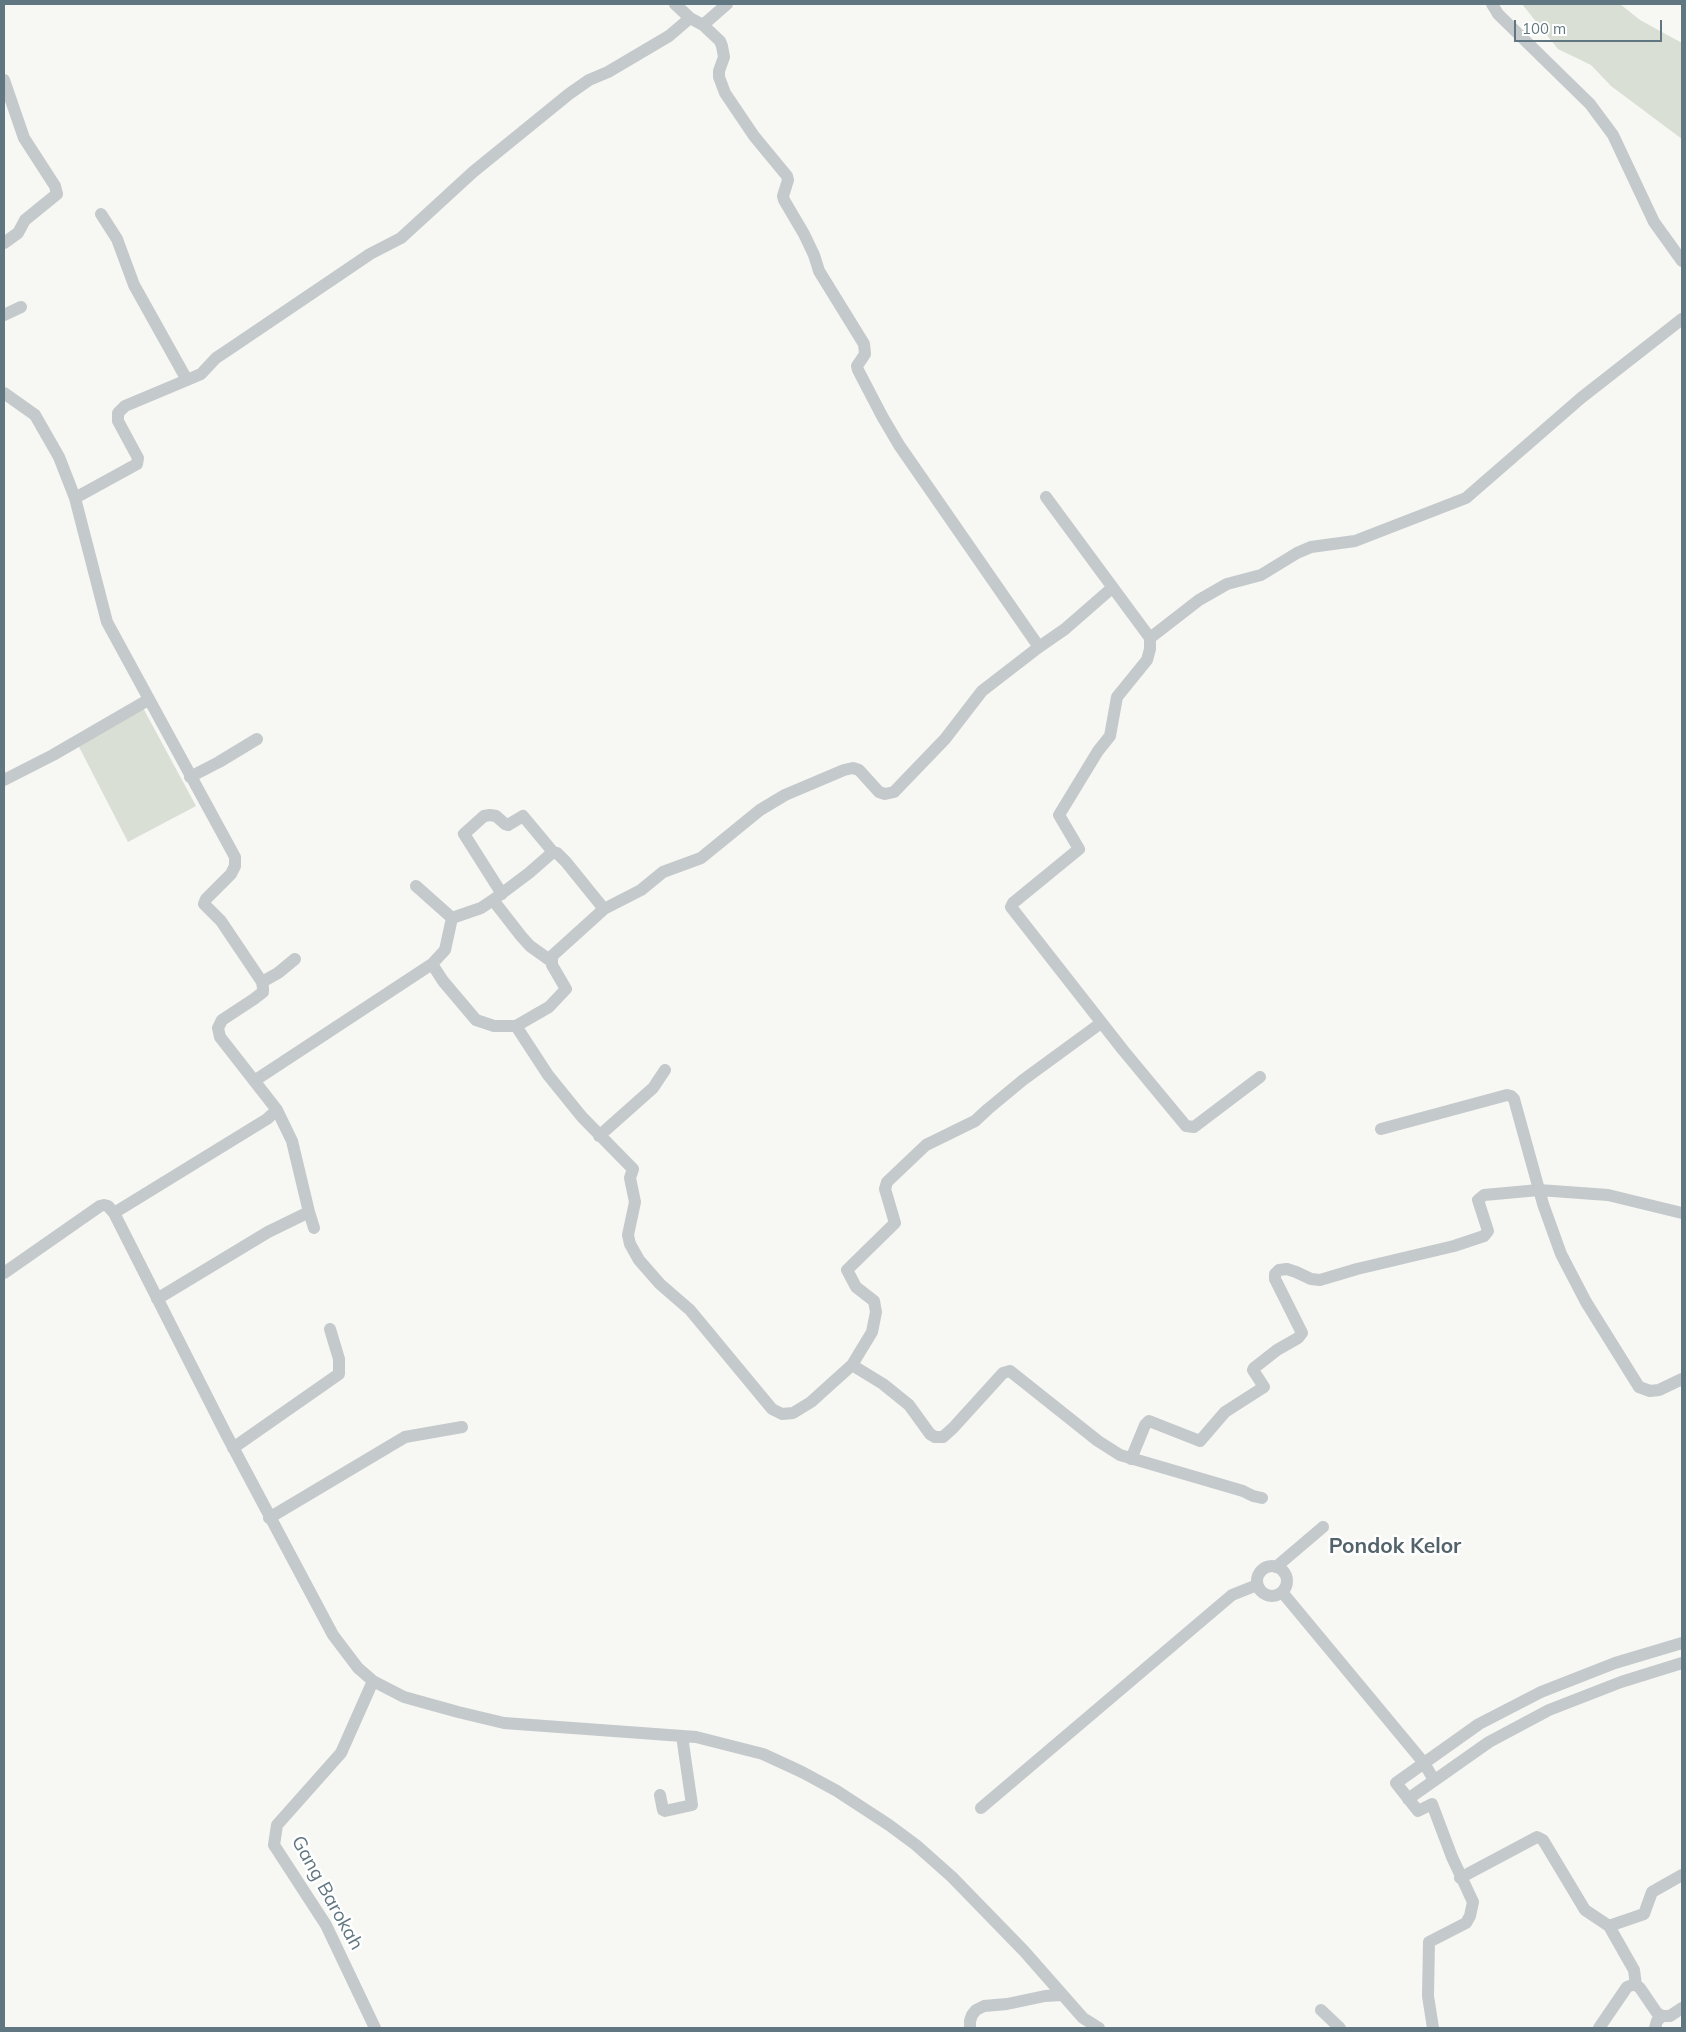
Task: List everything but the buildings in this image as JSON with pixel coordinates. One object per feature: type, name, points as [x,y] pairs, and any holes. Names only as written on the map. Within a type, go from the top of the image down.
[{"type":"street","points":[[675,4],[720,41],[724,57],[719,71],[725,93],[754,136],[788,180],[783,196],[784,200],[804,234],[819,271],[864,344],[865,354],[858,366],[858,370],[882,416],[899,445],[1039,647]]},
{"type":"street","points":[[703,26],[727,4]]},
{"type":"street","points":[[1492,4],[1498,14],[1590,104],[1613,135],[1654,222],[1682,261]]},
{"type":"street","points":[[75,498],[137,464],[138,458],[120,428],[118,421],[118,413],[125,406],[200,374],[216,358],[370,254],[401,238],[479,167],[569,94],[589,80],[608,72],[669,36],[690,18]]},
{"type":"street","points":[[4,80],[24,138],[57,194],[26,220],[18,233],[4,243]]},
{"type":"street","points":[[101,214],[117,239],[134,285],[187,380]]},
{"type":"street","points":[[4,315],[21,307]]},
{"type":"street","points":[[1150,638],[1199,600],[1226,584],[1261,575],[1297,553],[1311,547],[1356,541],[1466,498],[1580,398],[1682,319]]},
{"type":"street","points":[[4,393],[35,416],[59,457],[75,498],[106,622],[235,856],[235,866],[231,874],[206,899],[204,904],[221,921],[262,982],[262,992],[222,1020],[218,1028],[220,1037],[276,1110],[292,1141],[314,1228]]},
{"type":"street","points":[[1046,497],[1150,638],[1150,649],[1147,660],[1118,697],[1110,736],[1098,751],[1058,815],[1079,849],[1013,903],[1011,907],[1101,1023],[1188,1127],[1194,1127],[1260,1076]]},
{"type":"street","points":[[551,961],[552,956],[604,909],[641,890],[662,872],[701,858],[760,810],[785,795],[853,768],[859,770],[879,792],[885,794],[894,792],[945,739],[982,691],[1065,629],[1112,588]]},
{"type":"street","points":[[4,780],[53,755],[148,700]]},
{"type":"street","points":[[190,777],[257,739]]},
{"type":"street","points":[[432,964],[448,987],[476,1020],[494,1026],[516,1026],[549,1007],[566,989],[551,961],[530,946],[521,936],[464,834],[484,816],[490,814],[508,825],[523,816],[553,852],[557,853],[566,862],[604,909]]},
{"type":"street","points":[[452,918],[481,908],[498,897],[553,852]]},
{"type":"street","points":[[416,886],[452,918]]},
{"type":"street","points":[[254,1081],[432,964],[445,950],[452,918]]},
{"type":"street","points":[[262,982],[278,973],[295,959]]},
{"type":"street","points":[[516,1026],[548,1075],[599,1136],[633,1169],[630,1178],[635,1202],[628,1234],[630,1244],[639,1260],[660,1284],[690,1310],[772,1409],[782,1414],[793,1413],[811,1402],[852,1365],[872,1332],[876,1307],[872,1297],[856,1287],[847,1270],[895,1223],[885,1189],[888,1182],[926,1145],[975,1122],[1024,1080],[1101,1023]]},
{"type":"street","points":[[599,1136],[647,1094],[665,1070]]},
{"type":"street","points":[[1382,1129],[1507,1094],[1511,1096],[1514,1099],[1540,1190],[1561,1254],[1586,1302],[1639,1387],[1650,1391],[1659,1390],[1682,1379]]},
{"type":"street","points":[[114,1213],[267,1119],[276,1110]]},
{"type":"street","points":[[1131,1459],[1145,1425],[1149,1421],[1200,1441],[1225,1412],[1262,1388],[1264,1385],[1253,1370],[1254,1368],[1276,1350],[1298,1338],[1302,1333],[1275,1279],[1275,1274],[1279,1270],[1287,1269],[1311,1279],[1320,1280],[1357,1269],[1454,1246],[1484,1236],[1488,1233],[1478,1200],[1480,1197],[1540,1190],[1608,1195],[1682,1213]]},
{"type":"street","points":[[4,1273],[100,1206],[104,1204],[108,1206],[114,1213],[269,1518],[338,1644],[358,1668],[373,1681],[404,1696],[504,1723],[696,1737],[763,1754],[837,1791],[889,1824],[952,1877],[1024,1951],[1083,2018],[1099,2028]]},
{"type":"street","points":[[157,1299],[268,1232],[309,1212]]},
{"type":"street","points":[[233,1448],[339,1374],[339,1359],[330,1328]]},
{"type":"street","points":[[852,1365],[883,1384],[909,1405],[930,1434],[935,1437],[943,1437],[1003,1374],[1010,1371],[1098,1441],[1120,1455],[1262,1498]]},
{"type":"street","points":[[269,1518],[405,1437],[462,1427]]},
{"type":"street","points":[[1276,1566],[1285,1573],[1287,1583],[1282,1592],[1272,1597],[1263,1594],[1257,1586],[1258,1574],[1266,1567],[1276,1566],[1323,1527]]},
{"type":"street","points":[[981,1808],[1232,1595],[1257,1586]]},
{"type":"street","points":[[1282,1592],[1424,1763],[1434,1780]]},
{"type":"street","points":[[1434,2028],[1428,1996],[1428,1945],[1431,1940],[1466,1923],[1469,1919],[1473,1900],[1460,1878],[1432,1804],[1418,1811],[1396,1783],[1479,1724],[1541,1692],[1628,1659],[1682,1643]]},
{"type":"street","points":[[1628,1659],[1635,1678]]},
{"type":"street","points":[[1408,1799],[1489,1742],[1550,1710],[1635,1678],[1682,1664]]},
{"type":"street","name":"Gang Barokah","points":[[373,1681],[341,1753],[277,1825],[274,1844],[326,1925],[376,2028]]},
{"type":"street","points":[[660,1795],[665,1811],[692,1805],[682,1736]]},
{"type":"street","points":[[1460,1878],[1537,1837],[1543,1840],[1585,1910],[1609,1926],[1634,1970],[1636,1985],[1662,2016]]},
{"type":"street","points":[[1609,1926],[1644,1914],[1652,1892],[1682,1875]]},
{"type":"street","points":[[1599,2028],[1627,1987],[1636,1985]]},
{"type":"street","points":[[970,2028],[972,2015],[976,2010],[984,2006],[1007,2004],[1045,1996],[1062,1996]]},
{"type":"street","points":[[1655,2028],[1657,2021],[1662,2016],[1670,2016],[1682,2008]]},
{"type":"street","points":[[1321,2010],[1340,2028]]},
{"type":"shaded area","points":[[1522,4],[1620,4],[1640,20],[1682,43],[1682,139],[1611,86],[1591,65],[1558,49]]},
{"type":"shaded area","points":[[142,706],[196,806],[128,842],[77,743]]},
{"type":"district","name":"Pondok Kelor","points":[[1395,1547]]}]
